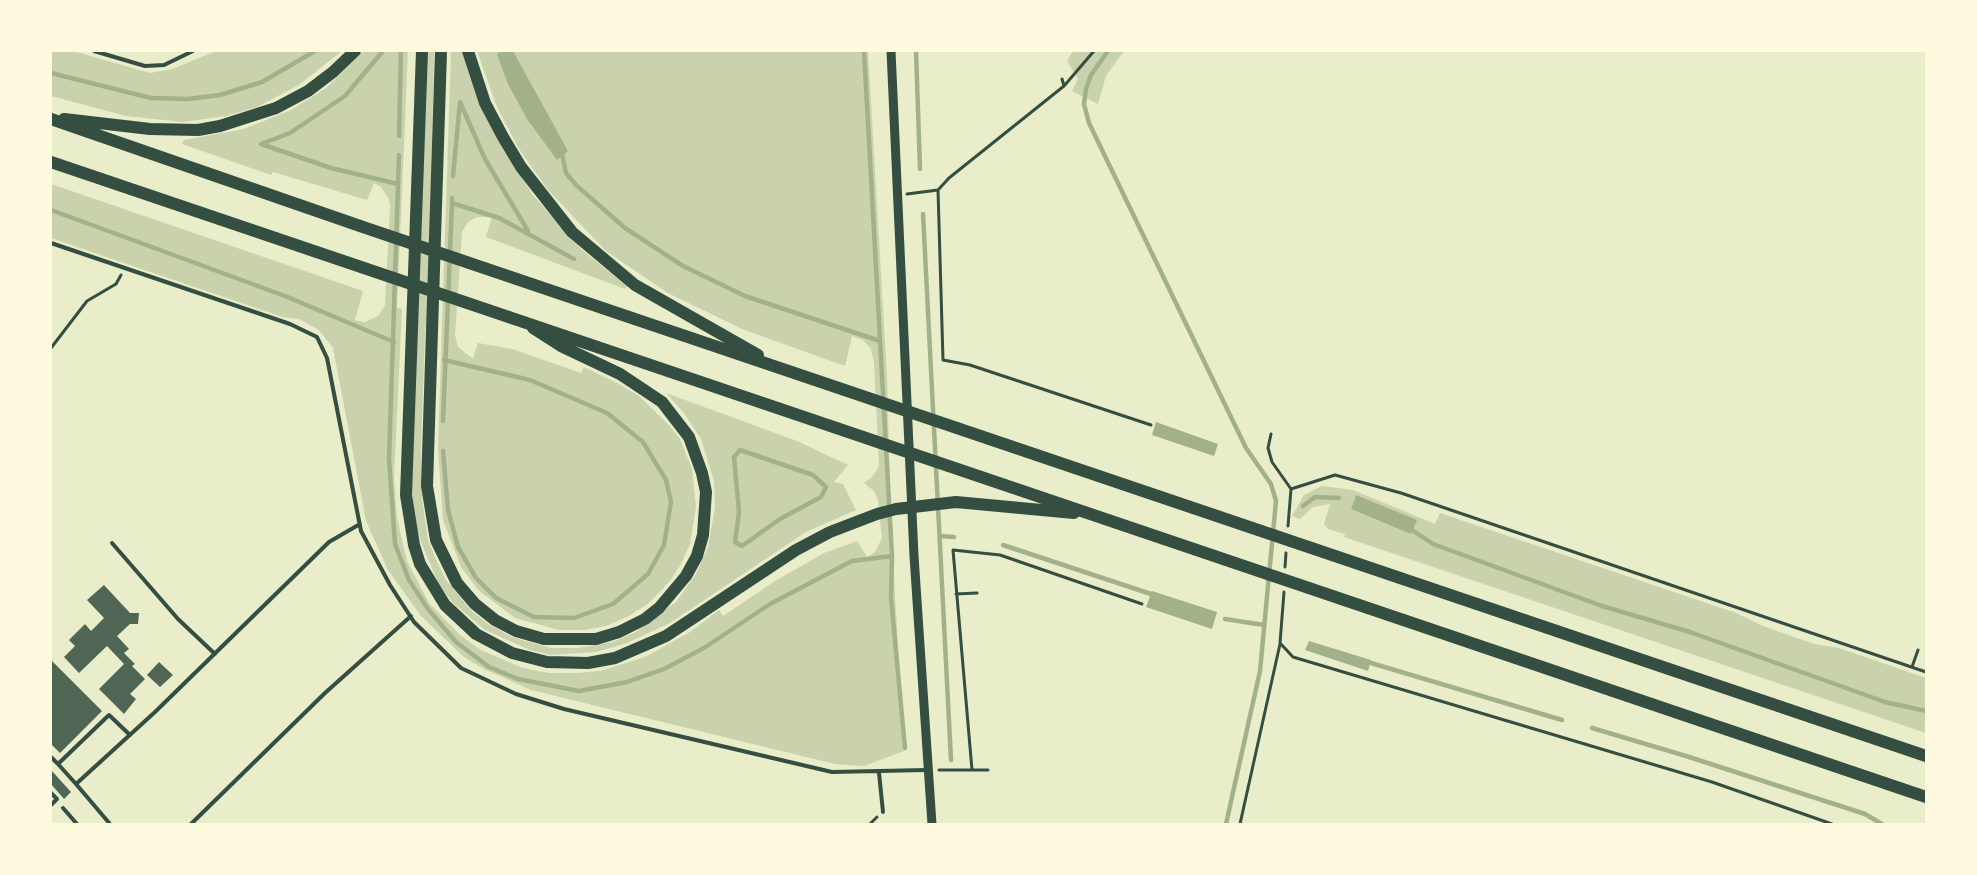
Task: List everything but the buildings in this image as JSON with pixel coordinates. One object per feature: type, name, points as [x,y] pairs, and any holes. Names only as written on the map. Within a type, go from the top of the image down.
[{"type":"highway","points":[[51,118],[150,129],[198,130],[220,126],[276,108],[308,91],[355,51]]},
{"type":"highway","points":[[422,51],[407,412],[406,495],[414,545],[420,564],[432,586],[459,620],[493,644],[527,658],[564,663],[588,663],[615,658],[666,636],[804,546],[830,532],[896,509],[956,502],[1096,515]]},
{"type":"highway","points":[[441,51],[427,486],[436,540],[457,583],[475,604],[495,620],[530,636],[560,641],[596,639],[633,627],[659,608],[686,576],[697,556],[706,511],[706,492],[698,456],[689,437],[662,402],[620,374],[561,346],[517,318]]},
{"type":"highway","points":[[468,51],[485,103],[503,136],[521,167],[572,232],[635,285],[786,370]]},
{"type":"highway","points":[[51,118],[363,227],[1926,756]]},
{"type":"highway","points":[[51,162],[1926,797]]},
{"type":"main road","points":[[891,51],[914,556],[932,824]]},
{"type":"lane","points":[[94,51],[145,66],[164,64],[193,51]]},
{"type":"lane","points":[[51,243],[290,324],[317,337],[327,358],[360,524],[390,585],[411,616],[461,668],[516,694],[564,709],[832,772],[879,773],[928,770]]},
{"type":"lane","points":[[76,784],[215,654],[329,542],[360,524]]},
{"type":"lane","points":[[112,543],[178,620],[215,654]]},
{"type":"lane","points":[[191,824],[325,693],[411,616]]},
{"type":"lane","points":[[58,764],[109,715],[130,735]]},
{"type":"lane","points":[[51,757],[110,824]]},
{"type":"lane","points":[[879,773],[882,813]]},
{"type":"lane","points":[[51,793],[57,799],[51,805]]},
{"type":"lane","points":[[63,808],[77,824]]},
{"type":"path","points":[[896,195],[938,190],[949,178],[1064,86],[1094,51]]},
{"type":"path","points":[[1062,79],[1064,86]]},
{"type":"path","points":[[938,190],[943,360],[970,365],[1151,425]]},
{"type":"path","points":[[51,348],[87,302],[116,284],[125,268]]},
{"type":"path","points":[[1271,434],[1268,448],[1272,462],[1291,489],[1287,536]]},
{"type":"path","points":[[1291,489],[1335,474],[1926,672]]},
{"type":"path","points":[[1285,572],[1287,548]]},
{"type":"path","points":[[972,770],[953,550],[973,550],[1000,555],[1142,604]]},
{"type":"path","points":[[1240,824],[1280,643],[1284,584]]},
{"type":"path","points":[[956,594],[977,593]]},
{"type":"path","points":[[1280,643],[1293,657],[1712,782],[1832,824]]},
{"type":"path","points":[[1912,667],[1918,650]]},
{"type":"path","points":[[928,770],[988,770]]},
{"type":"shaded area","points":[[51,51],[73,51],[150,73],[172,69],[216,51],[342,51],[299,85],[257,107],[226,116],[183,122],[126,116],[51,96]]},
{"type":"shaded area","points":[[364,51],[408,51],[397,308],[402,309],[394,477],[397,518],[407,561],[429,603],[461,636],[481,650],[523,668],[549,673],[577,673],[600,671],[645,657],[690,632],[719,610],[723,616],[775,581],[824,553],[857,541],[867,557],[875,552],[882,538],[878,500],[874,491],[864,483],[873,476],[879,466],[874,362],[871,349],[863,340],[852,336],[845,366],[742,329],[668,293],[606,251],[548,190],[519,149],[497,107],[477,51],[868,51],[887,377],[891,524],[904,751],[864,766],[835,764],[531,690],[484,669],[464,657],[421,616],[388,570],[366,521],[333,348],[319,330],[299,319],[282,317],[51,238],[51,184],[363,291],[355,320],[365,322],[378,316],[385,305],[390,207],[389,199],[381,187],[374,183],[367,200],[273,172],[271,175],[182,144],[184,140],[244,129],[291,110],[326,88]]},
{"type":"shaded area","points":[[425,51],[434,51],[429,299],[425,333],[421,449],[422,499],[428,540],[437,562],[446,580],[471,610],[488,624],[512,637],[551,648],[577,648],[612,642],[636,632],[676,602],[696,574],[708,547],[715,507],[714,481],[701,439],[684,413],[666,393],[797,441],[848,465],[834,482],[843,484],[856,510],[806,532],[670,623],[627,643],[596,652],[550,655],[530,650],[485,630],[453,603],[439,585],[421,542],[415,520],[411,481]]},
{"type":"shaded area","points":[[451,51],[462,51],[492,128],[532,194],[582,250],[627,286],[625,289],[486,237],[492,217],[477,217],[468,222],[462,232],[455,335],[458,347],[473,359],[478,343],[512,349],[581,373],[584,367],[619,384],[639,396],[669,425],[680,439],[692,469],[696,507],[690,544],[681,564],[670,581],[649,603],[629,616],[606,626],[583,630],[559,630],[515,618],[478,590],[461,567],[443,520],[438,449]]},
{"type":"shaded area","points":[[502,51],[513,51],[568,151],[557,160],[527,119],[508,84],[497,54]]},
{"type":"shaded area","points":[[1073,51],[1124,51],[1106,76],[1098,104],[1072,91],[1078,79],[1067,61]]},
{"type":"shaded area","points":[[1156,422],[1218,444],[1214,456],[1152,435]]},
{"type":"shaded area","points":[[1322,486],[1353,490],[1435,524],[1440,513],[1736,613],[1763,626],[1814,644],[1839,648],[1926,678],[1926,733],[1344,537],[1345,534],[1328,529],[1324,524],[1330,504],[1313,507],[1300,519],[1292,516],[1304,495]],"holes":[[[1356,495],[1411,533],[1351,509]]]},
{"type":"shaded area","points":[[1356,495],[1417,520],[1411,534],[1351,509]]},
{"type":"shaded area","points":[[1152,591],[1217,612],[1212,629],[1146,607]]},
{"type":"shaded area","points":[[1309,641],[1371,660],[1368,671],[1305,650]]},
{"type":"waterway","points":[[51,73],[151,98],[188,99],[220,95],[262,82],[315,51]]},
{"type":"waterway","points":[[383,51],[345,96],[290,133],[261,144],[331,168],[398,184]]},
{"type":"waterway","points":[[399,136],[401,51]]},
{"type":"waterway","points":[[864,51],[892,556],[891,598],[905,748]]},
{"type":"waterway","points":[[916,51],[920,169]]},
{"type":"waterway","points":[[1108,51],[1091,75],[1086,89],[1084,104],[1089,123],[1246,448],[1271,484],[1276,501],[1260,671],[1226,824]]},
{"type":"waterway","points":[[453,176],[460,102],[485,159],[528,231]]},
{"type":"waterway","points":[[562,154],[566,173],[576,185],[625,228],[683,266],[745,296],[880,341]]},
{"type":"waterway","points":[[399,155],[389,459],[395,544],[409,580],[428,609],[456,642],[489,667],[518,679],[579,691],[627,682],[664,669],[704,648],[770,604],[852,561],[892,556]]},
{"type":"waterway","points":[[452,198],[452,203],[499,218],[574,259]]},
{"type":"waterway","points":[[443,421],[452,203]]},
{"type":"waterway","points":[[51,210],[285,296],[394,342]]},
{"type":"waterway","points":[[923,214],[951,760]]},
{"type":"waterway","points":[[443,451],[448,510],[458,547],[476,578],[496,598],[534,617],[574,618],[613,604],[648,574],[664,545],[671,502],[666,480],[643,442],[607,413],[530,380],[444,360]]},
{"type":"waterway","points":[[740,450],[813,475],[826,487],[821,497],[780,519],[742,546],[735,542],[739,512],[734,457],[740,450]]},
{"type":"waterway","points":[[1303,506],[1315,497],[1339,498]]},
{"type":"waterway","points":[[1412,530],[1433,544],[1602,606],[1690,632],[1885,702],[1926,711]]},
{"type":"waterway","points":[[940,536],[954,537]]},
{"type":"waterway","points":[[1003,545],[1151,594]]},
{"type":"waterway","points":[[1225,619],[1264,625]]},
{"type":"waterway","points":[[1371,663],[1562,720]]},
{"type":"waterway","points":[[1592,728],[1865,814],[1882,824]]}]
